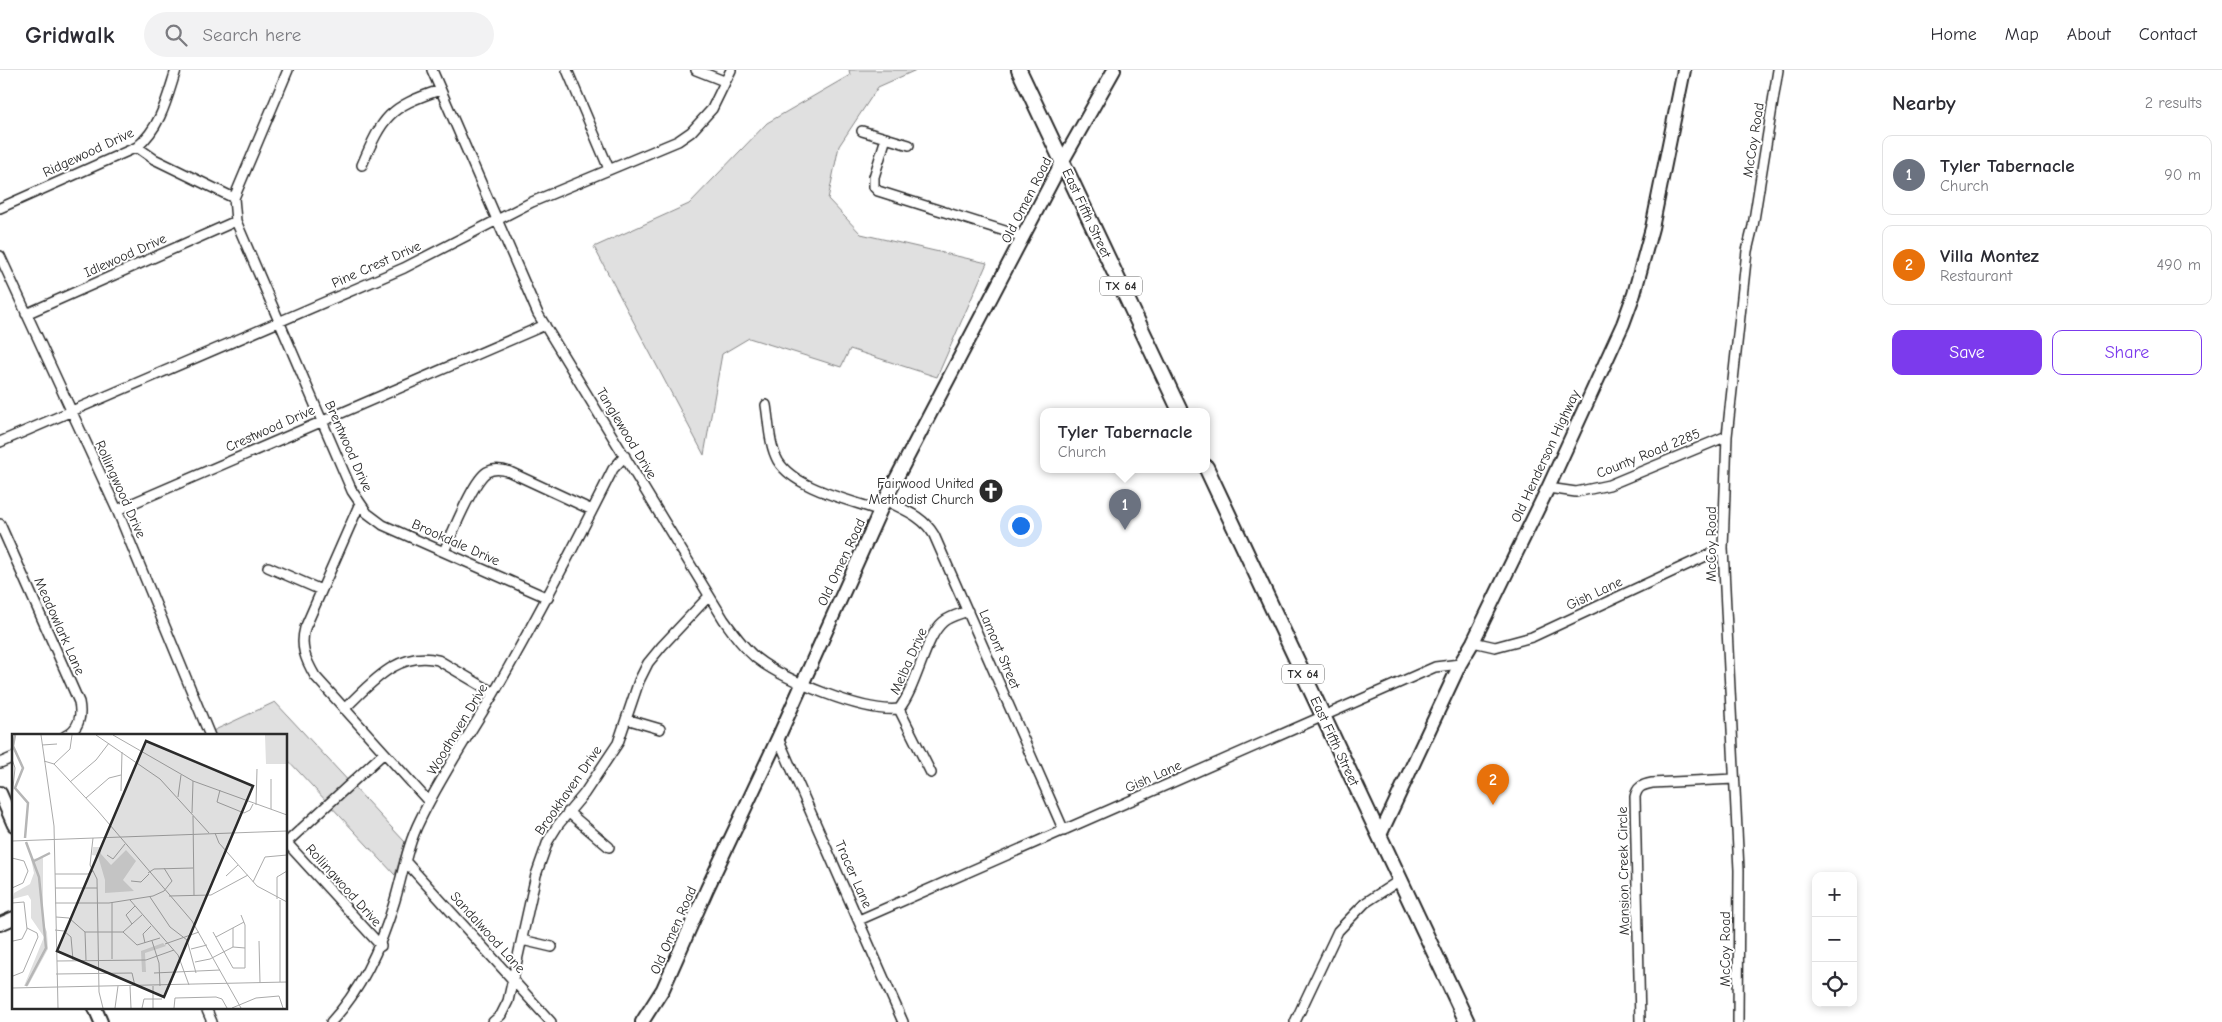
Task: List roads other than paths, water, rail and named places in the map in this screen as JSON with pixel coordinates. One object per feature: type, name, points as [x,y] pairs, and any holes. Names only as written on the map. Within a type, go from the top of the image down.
[{"type":"main road","name":"East Fifth Street","points":[[1019,70],[1179,408]]},
{"type":"main road","name":"East Fifth Street","points":[[1209,473],[1400,880]]},
{"type":"main road","name":"TX 64","points":[[1400,880],[1467,1022]]},
{"type":"street","name":"Ridgewood Drive","points":[[0,208],[138,147],[152,133],[160,120],[176,70]]},
{"type":"street","name":"Brentwood Drive","points":[[288,70],[234,198],[236,221],[352,491],[360,503],[304,628],[301,641],[308,665],[344,709],[429,802]]},
{"type":"street","name":"Tanglewood Drive","points":[[432,70],[528,293],[544,324],[709,596],[739,642],[757,659],[801,684],[882,710],[899,709]]},
{"type":"street","points":[[568,70],[609,169]]},
{"type":"street","points":[[696,70],[724,81]]},
{"type":"street","name":"Pine Crest Drive","points":[[0,442],[404,268],[496,219],[687,136],[712,109],[731,70]]},
{"type":"street","name":"Old Omen Road","points":[[642,1022],[663,989],[883,506],[1062,162],[1114,70]]},
{"type":"street","name":"Old Henderson Highway","points":[[1380,835],[1460,664],[1473,642],[1548,488],[1623,324],[1634,294],[1652,228],[1684,70]]},
{"type":"street","name":"McCoy Road","points":[[1738,1022],[1739,870],[1723,548],[1727,436],[1747,251],[1753,226],[1778,70]]},
{"type":"street","points":[[362,165],[376,132],[396,109],[413,99],[440,90]]},
{"type":"street","points":[[862,131],[909,145]]},
{"type":"street","points":[[886,138],[874,177],[874,187],[878,191],[1024,237]]},
{"type":"street","points":[[138,147],[154,158],[234,198]]},
{"type":"street","name":"Idlewood Drive","points":[[26,314],[236,221]]},
{"type":"street","name":"Rollingwood Drive","points":[[0,256],[117,510],[209,734]]},
{"type":"street","name":"Crestwood Drive","points":[[117,510],[544,324]]},
{"type":"street","name":"Lamont Street","points":[[766,405],[773,448],[779,462],[792,477],[920,518],[927,524],[968,611],[1064,831]]},
{"type":"street","name":"County Road 2285","points":[[1548,488],[1576,492],[1609,485],[1727,436]]},
{"type":"street","name":"Woodhaven Drive","points":[[330,1022],[344,1008],[381,946],[409,844],[429,802],[548,598],[612,469],[625,456]]},
{"type":"street","points":[[444,551],[476,483],[488,472],[496,469],[510,472],[592,510]]},
{"type":"street","name":"Brookdale Drive","points":[[360,503],[367,513],[383,525],[548,598]]},
{"type":"street","name":"Meadowlark Lane","points":[[0,524],[79,702],[80,720],[76,727],[67,734]]},
{"type":"street","name":"Gish Lane","points":[[1473,642],[1495,647],[1532,637],[1723,548]]},
{"type":"street","points":[[268,567],[321,590]]},
{"type":"street","name":"Brookhaven Drive","points":[[493,1022],[501,1015],[514,981],[540,857],[548,841],[568,812],[584,794],[618,743],[639,680],[648,664],[662,646],[709,596]]},
{"type":"street","name":"Melba Drive","points":[[899,709],[908,697],[938,628],[950,617],[968,611]]},
{"type":"street","points":[[344,709],[381,674],[394,664],[406,660],[429,658],[438,660],[494,693]]},
{"type":"street","name":"Gish Lane","points":[[859,920],[1435,667],[1460,664]]},
{"type":"street","points":[[899,709],[931,773]]},
{"type":"street","points":[[626,719],[660,729]]},
{"type":"street","name":"Tracer Lane","points":[[778,738],[903,1022]]},
{"type":"street","points":[[288,841],[384,753]]},
{"type":"street","points":[[0,762],[12,758]]},
{"type":"street","name":"Mansion Creek Circle","points":[[1640,1022],[1636,791],[1639,788],[1652,784],[1734,779]]},
{"type":"street","points":[[0,793],[12,820]]},
{"type":"street","points":[[568,812],[609,847]]},
{"type":"street","name":"Rollingwood Drive","points":[[288,845],[381,946]]},
{"type":"street","name":"Sandalwood Lane","points":[[405,861],[551,1022]]},
{"type":"street","points":[[1295,1022],[1338,931],[1365,903],[1400,880]]},
{"type":"street","points":[[0,924],[12,919]]},
{"type":"street","points":[[522,940],[552,947]]},
{"type":"street","points":[[96,1010],[101,1022]]},
{"type":"street","points":[[207,1010],[212,1022]]},
{"type":"place","name":"Fairwood United Methodist Church","points":[[991,491]]},
{"type":"place","name":"Tyler Tabernacle","points":[[1125,530]]},
{"type":"place","name":"Villa Montez","points":[[1493,805]]}]
